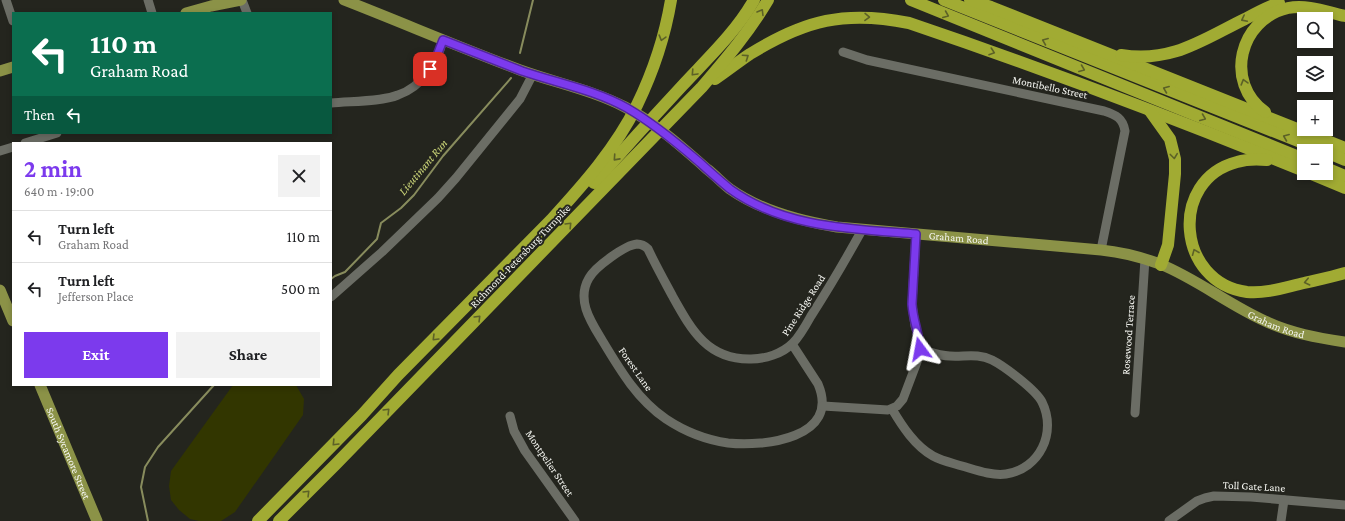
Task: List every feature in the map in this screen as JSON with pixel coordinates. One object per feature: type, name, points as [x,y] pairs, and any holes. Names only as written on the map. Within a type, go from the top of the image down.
[{"type":"highway","name":"Richmond-Petersburg Turnpike","points":[[258,521],[357,420],[398,375],[574,196],[596,168],[628,122],[638,104],[661,43],[671,0]]},
{"type":"highway","points":[[551,220],[579,199],[716,50],[737,25],[754,0]]},
{"type":"highway","name":"Richmond-Petersburg Turnpike","points":[[279,521],[655,138],[702,87],[750,29],[768,0]]},
{"type":"highway","points":[[910,0],[1297,156]]},
{"type":"highway","points":[[944,0],[1305,144]]},
{"type":"highway","points":[[970,0],[1345,148]]},
{"type":"highway","points":[[978,0],[991,7]]},
{"type":"highway","points":[[1103,52],[1125,56],[1148,57],[1173,53],[1261,10],[1275,4],[1293,0]]},
{"type":"highway","points":[[1307,0],[1345,8]]},
{"type":"highway","points":[[1278,121],[1258,107],[1249,96],[1245,88],[1242,77],[1242,58],[1250,34],[1263,20],[1276,12],[1287,8],[1307,7],[1345,16]]},
{"type":"highway","points":[[702,87],[749,55],[777,38],[793,31],[822,21],[856,17],[874,18],[909,23],[1021,62],[1297,168]]},
{"type":"highway","points":[[981,29],[1105,94]]},
{"type":"highway","points":[[1149,110],[1170,139],[1175,159],[1175,174],[1168,245],[1160,264]]},
{"type":"highway","points":[[1333,155],[1345,160]]},
{"type":"highway","points":[[1276,160],[1254,159],[1236,162],[1217,171],[1203,185],[1193,201],[1189,219],[1191,242],[1198,261],[1205,270],[1220,282],[1232,288],[1247,292],[1263,292],[1345,273]]},
{"type":"highway","points":[[1333,171],[1345,176]]},
{"type":"highway","points":[[1326,180],[1345,188]]},
{"type":"main road","points":[[190,12],[242,0]]},
{"type":"main road","name":"Graham Road","points":[[344,0],[532,74],[608,98],[627,108],[656,127],[730,188],[762,206],[793,218],[814,224],[862,230],[1117,252],[1160,264],[1265,321],[1298,333],[1345,342]]},
{"type":"main road","points":[[0,71],[12,67]]},
{"type":"main road","points":[[1,295],[12,319]]},
{"type":"main road","name":"South Sycamore Street","points":[[40,386],[97,521]]},
{"type":"street","points":[[6,0],[12,18]]},
{"type":"street","points":[[148,0],[152,12]]},
{"type":"street","points":[[242,0],[247,12]]},
{"type":"street","points":[[332,103],[388,98],[405,93],[413,88],[430,69],[443,40]]},
{"type":"street","name":"Montibello Street","points":[[842,52],[867,60],[1104,111],[1118,117],[1124,125],[1125,131],[1101,250]]},
{"type":"street","points":[[332,296],[382,252],[447,188],[520,99],[532,74]]},
{"type":"street","points":[[29,142],[53,136]]},
{"type":"street","points":[[0,151],[12,147]]},
{"type":"street","name":"Pine Ridge Road","points":[[650,254],[692,330],[707,346],[735,358],[755,359],[776,354],[796,340],[819,304],[862,230]]},
{"type":"street","points":[[792,344],[822,391],[823,406],[888,410],[897,406],[903,399],[919,358],[920,349],[920,341],[912,315],[916,234]]},
{"type":"street","name":"Forest Lane","points":[[650,254],[648,249],[644,246],[635,244],[615,254],[588,279],[584,294],[586,307],[591,322],[623,374],[635,391],[652,409],[679,427],[716,441],[728,443],[762,443],[788,437],[810,428],[818,419],[823,406]]},
{"type":"street","name":"Rosewood Terrace","points":[[1135,413],[1144,259]]},
{"type":"street","points":[[892,409],[904,428],[916,442],[930,454],[946,461],[981,471],[998,474],[1014,472],[1030,464],[1037,457],[1044,446],[1048,433],[1047,415],[1043,403],[1033,390],[995,362],[985,357],[939,355],[920,349]]},
{"type":"street","name":"Montpelier Street","points":[[510,416],[514,431],[525,451],[575,521]]},
{"type":"street","name":"Toll Gate Lane","points":[[1169,521],[1192,504],[1214,496],[1345,505]]},
{"type":"street","points":[[1281,521],[1284,500]]},
{"type":"green space","points":[[232,386],[297,386],[304,399],[303,415],[235,512],[221,521],[199,521],[190,519],[179,510],[171,500],[169,486],[171,471]]},
{"type":"waterway","name":"Lieutinant Run","points":[[520,53],[533,0]]},
{"type":"waterway","name":"Lieutinant Run","points":[[332,278],[345,272],[377,239],[381,223],[401,208],[414,195],[443,156],[511,78]]},
{"type":"waterway","name":"Lieutinant Run","points":[[148,521],[141,487],[145,467],[158,447],[213,386]]},
{"type":"route","points":[[430,69],[443,40],[522,71],[608,98],[627,108],[656,127],[730,188],[744,197],[777,213],[814,224],[837,228],[916,234],[912,315],[920,341],[920,349]]}]
